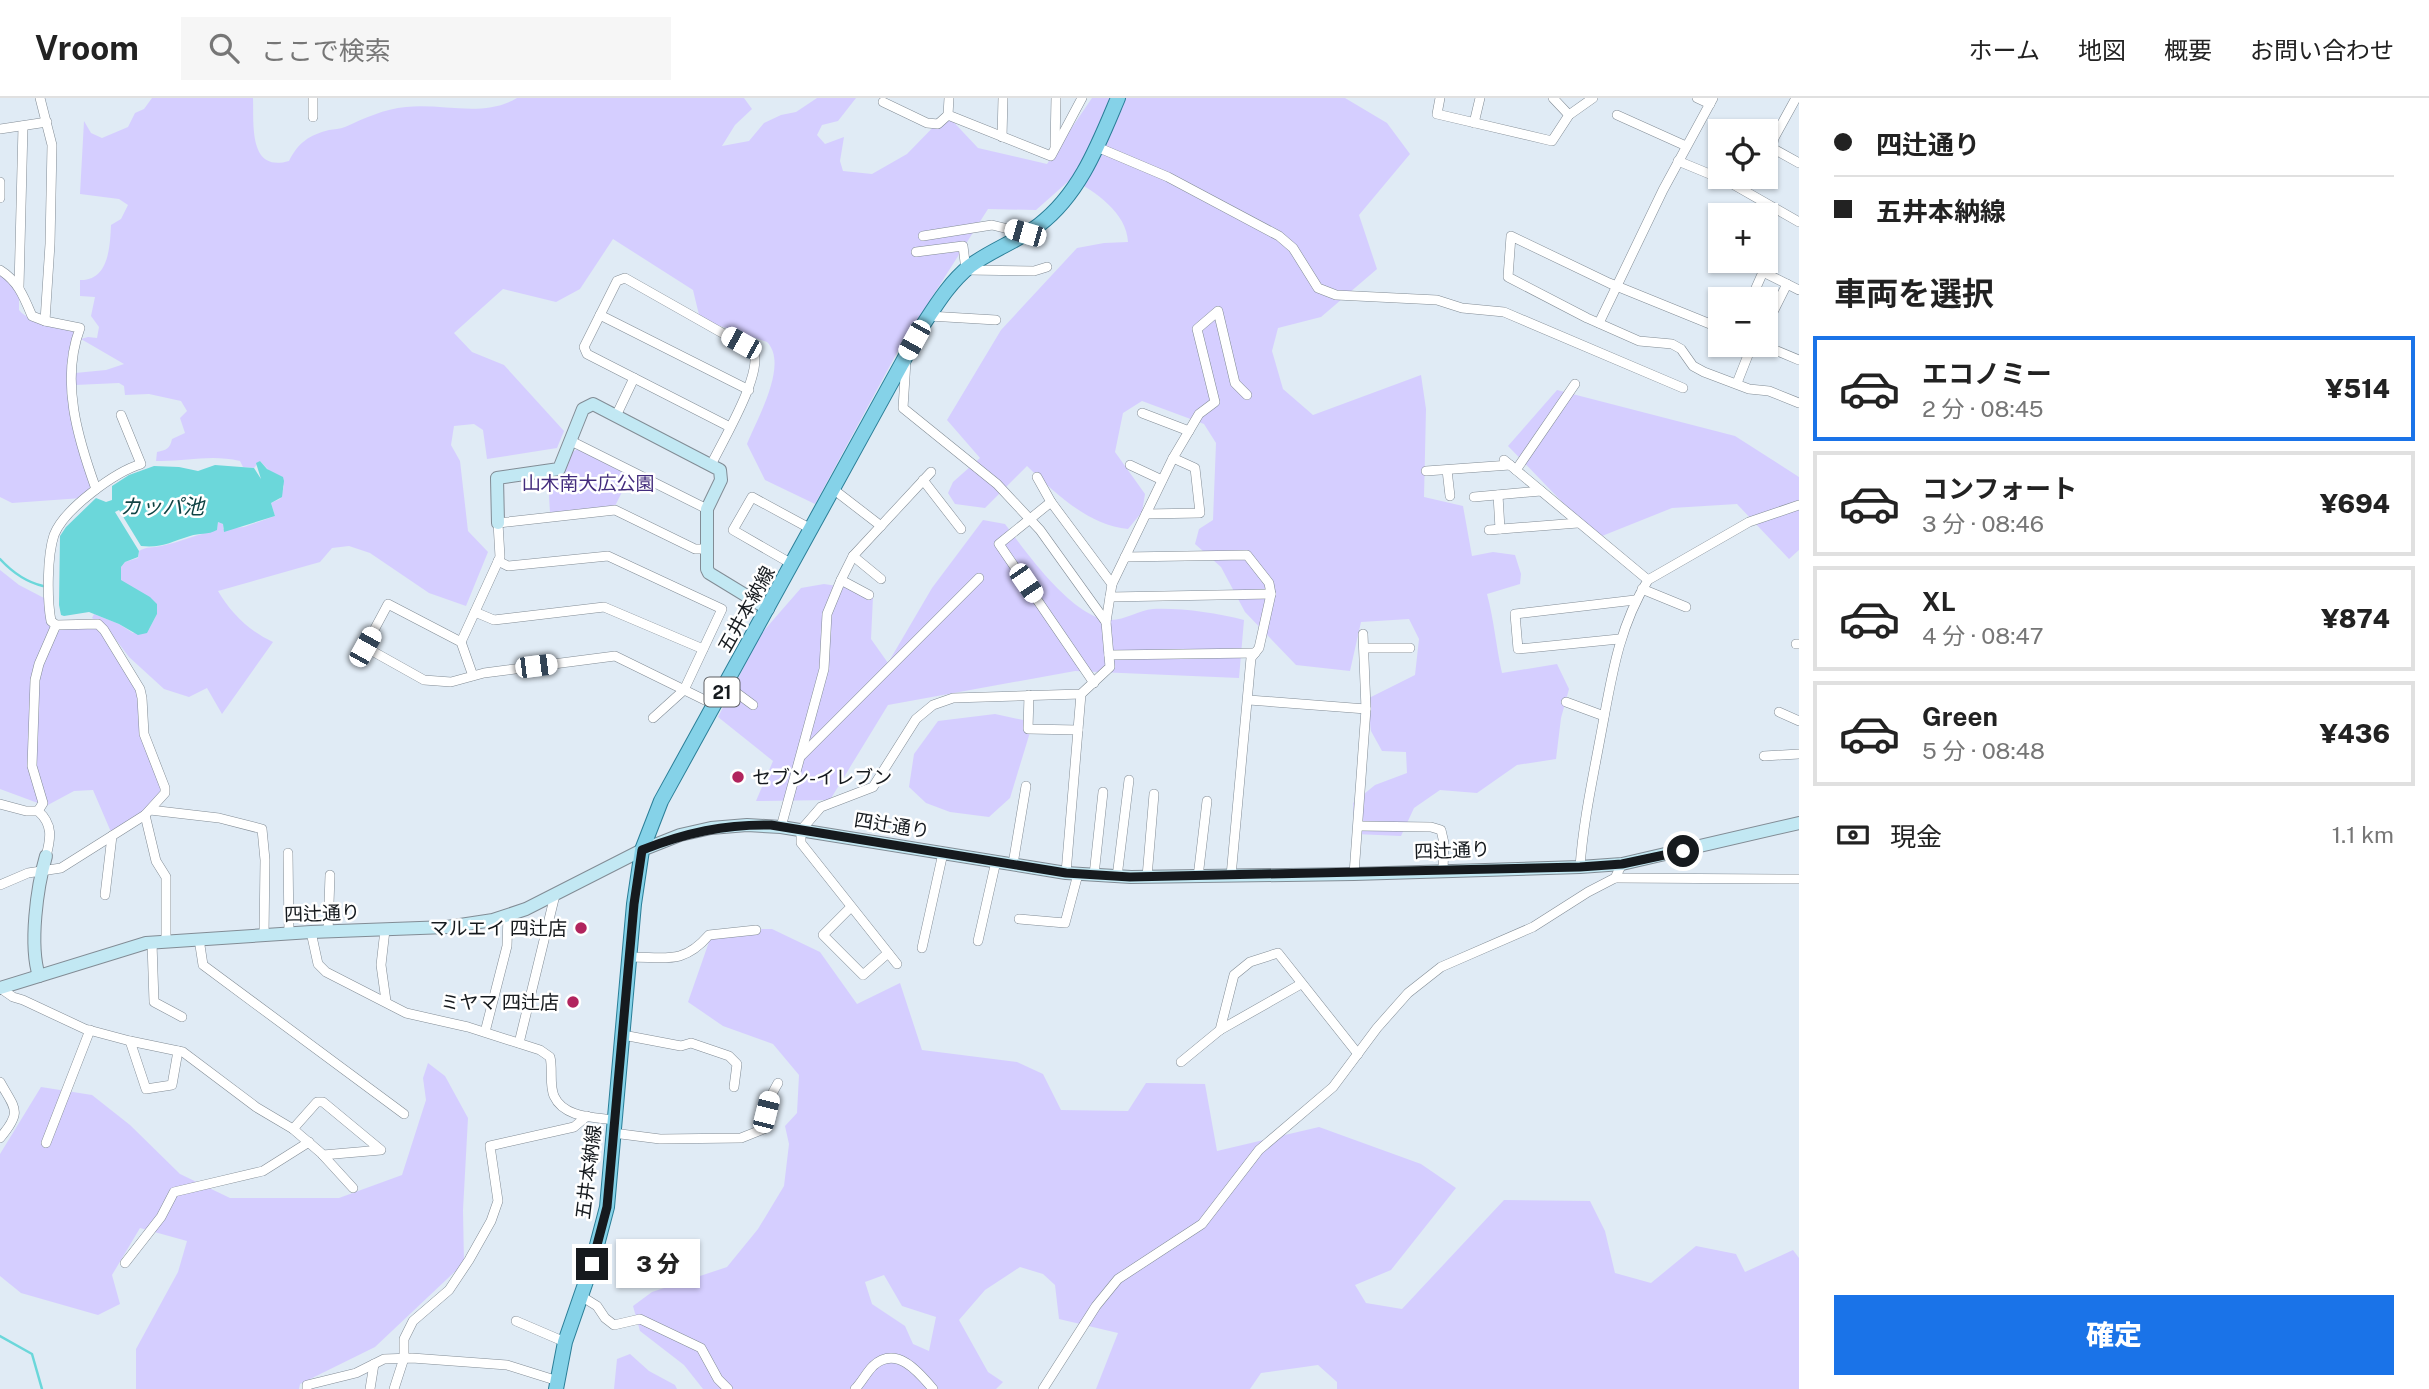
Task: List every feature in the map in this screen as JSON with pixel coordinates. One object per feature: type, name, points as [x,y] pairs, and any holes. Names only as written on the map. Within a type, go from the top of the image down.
[{"type":"main road","name":"五井本納線","points":[[557,1385],[565,1342],[607,1207],[642,850],[661,801],[929,316],[947,290],[966,270],[1039,225],[1067,198],[1097,147],[1118,98]]},
{"type":"street","points":[[40,98],[52,145],[45,321]]},
{"type":"street","points":[[313,98],[313,117]]},
{"type":"street","points":[[883,102],[928,123],[939,124],[948,116],[949,98]]},
{"type":"street","points":[[1002,137],[1003,98]]},
{"type":"street","points":[[1055,147],[1056,98]]},
{"type":"street","points":[[948,116],[1051,156],[1082,98]]},
{"type":"street","points":[[1440,98],[1437,114],[1552,141],[1569,115],[1593,98]]},
{"type":"street","points":[[1474,123],[1480,98]]},
{"type":"street","points":[[1553,98],[1569,115]]},
{"type":"street","points":[[1599,323],[1678,160],[1711,101],[1697,98]]},
{"type":"street","points":[[1796,98],[1774,138],[1772,148],[1799,163]]},
{"type":"street","points":[[1617,115],[1686,146]]},
{"type":"street","points":[[0,129],[47,122]]},
{"type":"street","points":[[19,287],[23,126]]},
{"type":"street","points":[[1097,147],[1168,177],[1279,236],[1293,248],[1318,288],[1336,295],[1437,300],[1462,308],[1504,312],[1683,388]]},
{"type":"street","points":[[1678,160],[1729,182],[1766,203]]},
{"type":"street","points":[[0,182],[0,198]]},
{"type":"street","points":[[1778,210],[1799,222]]},
{"type":"street","points":[[923,236],[992,225],[1025,233]]},
{"type":"street","points":[[1708,323],[1511,236],[1508,277],[1639,341],[1672,344],[1681,349],[1693,366],[1749,389],[1769,391],[1799,403]]},
{"type":"street","points":[[916,252],[963,246],[966,270],[1034,271],[1047,267]]},
{"type":"street","points":[[0,270],[9,275],[19,287],[32,316],[80,328],[74,353],[74,413],[82,451],[96,489]]},
{"type":"street","points":[[1756,287],[1763,272],[1799,290]]},
{"type":"street","points":[[711,465],[749,390],[756,358],[754,351],[625,278],[617,281],[584,350],[587,354],[730,427]]},
{"type":"street","points":[[1778,302],[1787,284]]},
{"type":"street","points":[[897,964],[802,843],[801,830],[821,807],[873,786],[916,719],[933,705],[953,698],[1081,694],[1094,683],[1110,667],[1107,622],[1112,584],[1173,458],[1199,414],[1215,402],[1197,329],[1218,311],[1235,383],[1247,395]]},
{"type":"street","points":[[600,315],[749,390]]},
{"type":"street","points":[[929,316],[996,320]]},
{"type":"street","points":[[1778,351],[1799,360]]},
{"type":"street","points":[[906,355],[903,408],[997,484],[1040,530],[1107,622]]},
{"type":"street","points":[[1737,383],[1747,357]]},
{"type":"street","points":[[616,416],[634,378]]},
{"type":"street","points":[[1510,465],[1575,384]]},
{"type":"street","points":[[461,642],[500,557],[497,478],[556,471],[561,467],[583,409],[593,404],[720,470],[721,480],[707,509],[707,569],[709,573],[768,609]]},
{"type":"street","points":[[1142,413],[1189,431]]},
{"type":"street","points":[[0,886],[28,873],[61,868],[148,813],[162,797],[165,788],[144,734],[140,689],[104,630],[99,624],[56,625],[51,621],[47,600],[54,535],[62,523],[96,489],[121,471],[141,464],[121,415]]},
{"type":"street","points":[[571,440],[707,509]]},
{"type":"street","points":[[1146,514],[1200,513],[1195,468],[1173,458]]},
{"type":"street","points":[[1130,465],[1162,480]]},
{"type":"street","points":[[1426,471],[1510,465],[1648,580]]},
{"type":"street","points":[[1447,470],[1450,496]]},
{"type":"street","points":[[781,827],[824,670],[827,614],[841,580],[853,556],[931,472]]},
{"type":"street","points":[[1037,477],[1051,502],[1112,584]]},
{"type":"street","points":[[923,480],[961,530]]},
{"type":"street","points":[[833,489],[881,526]]},
{"type":"street","points":[[1474,496],[1541,491]]},
{"type":"street","points":[[1498,495],[1495,530],[1578,523]]},
{"type":"street","points":[[792,564],[733,530],[752,497],[811,529]]},
{"type":"street","points":[[1051,502],[999,544],[1094,683]]},
{"type":"street","points":[[1580,867],[1582,832],[1619,639],[1635,600],[1648,580],[1749,522],[1799,505]]},
{"type":"street","points":[[498,523],[615,510],[695,549],[707,549]]},
{"type":"street","points":[[1125,557],[1247,555],[1269,583],[1271,594],[1259,648],[1251,658],[1231,876]]},
{"type":"street","points":[[498,561],[508,566],[608,556],[722,609],[684,690],[653,718]]},
{"type":"street","points":[[853,556],[881,579]]},
{"type":"street","points":[[800,757],[979,579]]},
{"type":"street","points":[[841,580],[869,595]]},
{"type":"street","points":[[1642,589],[1686,607]]},
{"type":"street","points":[[1110,597],[1271,594]]},
{"type":"street","points":[[1619,639],[1518,649],[1516,614],[1635,600]]},
{"type":"street","points":[[473,676],[461,642],[388,604],[365,647],[424,680],[451,682],[473,676],[615,656],[715,705]]},
{"type":"street","points":[[475,612],[494,620],[604,607],[703,649]]},
{"type":"street","points":[[38,811],[43,803],[32,766],[35,680],[56,625]]},
{"type":"street","points":[[1354,874],[1366,709],[1363,634]]},
{"type":"street","points":[[1364,648],[1410,648]]},
{"type":"street","points":[[1109,655],[1255,653]]},
{"type":"street","points":[[726,685],[753,705]]},
{"type":"street","points":[[1019,919],[1065,923],[1072,873],[1081,694]]},
{"type":"street","points":[[1029,695],[1028,729],[1078,730]]},
{"type":"street","points":[[1249,700],[1366,709]]},
{"type":"street","points":[[1566,702],[1604,716]]},
{"type":"street","points":[[1779,712],[1799,720]]},
{"type":"street","points":[[1764,756],[1799,754]]},
{"type":"street","points":[[1117,877],[1129,780]]},
{"type":"street","points":[[1013,864],[1026,786]]},
{"type":"street","points":[[1094,875],[1103,792]]},
{"type":"street","points":[[1147,877],[1154,794]]},
{"type":"street","points":[[1198,877],[1207,801]]},
{"type":"street","points":[[0,804],[26,811],[38,811]]},
{"type":"street","points":[[38,811],[50,827],[50,841],[41,870],[34,956],[39,976]]},
{"type":"street","points":[[148,813],[219,818],[262,829],[265,860],[264,935]]},
{"type":"street","points":[[148,813],[156,861],[166,877],[166,942]]},
{"type":"street","name":"四辻通り","points":[[0,988],[109,953],[152,943],[311,932],[447,927],[493,920],[526,909],[642,850],[680,835],[711,828],[747,825],[781,827],[1072,873],[1117,877],[1198,877],[1622,864],[1799,823]]},
{"type":"street","points":[[1359,826],[1432,827],[1441,830],[1444,843],[1443,870]]},
{"type":"street","points":[[104,895],[112,836]]},
{"type":"street","points":[[288,853],[289,934]]},
{"type":"street","points":[[922,948],[943,853]]},
{"type":"street","points":[[978,941],[996,861]]},
{"type":"street","points":[[1615,878],[1622,864]]},
{"type":"street","points":[[328,932],[330,875]]},
{"type":"street","points":[[1043,1389],[1096,1306],[1118,1279],[1202,1224],[1259,1150],[1333,1087],[1408,993],[1441,967],[1533,927],[1588,891],[1615,878],[1799,879]]},
{"type":"street","points":[[519,1043],[555,894]]},
{"type":"street","points":[[851,906],[823,935],[863,975],[888,953]]},
{"type":"street","points":[[485,1032],[507,946],[508,915]]},
{"type":"street","points":[[385,930],[382,965],[386,1001]]},
{"type":"street","points":[[630,957],[685,957],[709,935],[756,930]]},
{"type":"street","points":[[311,932],[318,964],[326,972],[406,1013],[485,1032],[540,1050],[550,1057],[555,1096],[564,1108],[614,1126],[660,1139],[741,1138],[766,1128],[766,1112],[778,1083]]},
{"type":"street","points":[[199,939],[203,965],[404,1114]]},
{"type":"street","points":[[152,943],[154,1002],[182,1017]]},
{"type":"street","points":[[1220,1030],[1234,975],[1250,962],[1278,953],[1358,1054]]},
{"type":"street","points":[[1181,1062],[1220,1030],[1301,984]]},
{"type":"street","points":[[0,988],[13,997],[90,1030],[178,1051],[214,1074],[256,1107],[293,1129],[323,1155],[353,1188]]},
{"type":"street","points":[[46,1143],[90,1030]]},
{"type":"street","points":[[623,1035],[681,1046],[691,1043],[729,1056],[737,1064],[734,1087]]},
{"type":"street","points":[[130,1041],[146,1089],[172,1085],[178,1051]]},
{"type":"street","points":[[0,1082],[13,1100],[15,1112],[11,1125],[0,1138]]},
{"type":"street","points":[[293,1129],[317,1102],[323,1102],[382,1150],[323,1155]]},
{"type":"street","points":[[394,1389],[404,1358],[404,1339],[413,1321],[449,1290],[491,1221],[498,1201],[490,1146],[574,1127],[587,1116]]},
{"type":"street","points":[[125,1263],[161,1217],[174,1192],[263,1171],[309,1142]]},
{"type":"street","points":[[581,1296],[597,1306],[614,1325],[640,1319],[701,1348],[718,1378],[728,1389]]},
{"type":"street","points":[[516,1321],[565,1342]]},
{"type":"street","points":[[855,1389],[875,1364],[895,1357],[919,1371],[933,1389]]},
{"type":"street","points":[[307,1389],[307,1385],[356,1373],[384,1359],[404,1358],[507,1365],[557,1385]]},
{"type":"street","points":[[370,1389],[374,1364]]},
{"type":"green space","points":[[152,98],[253,98],[256,144],[266,160],[276,163],[289,161],[300,145],[316,134],[343,128],[382,112],[406,107],[477,109],[504,104],[517,98],[744,98],[752,109],[735,125],[722,146],[749,141],[764,123],[796,112],[817,98],[856,98],[838,121],[822,125],[817,135],[825,144],[844,137],[840,161],[843,171],[872,174],[907,154],[946,114],[978,148],[1047,164],[1092,98],[1345,98],[1387,123],[1410,154],[1359,215],[1377,269],[1321,317],[1278,328],[1272,351],[1283,389],[1313,415],[1421,375],[1426,409],[1424,497],[1463,506],[1472,556],[1493,552],[1515,555],[1521,574],[1520,584],[1487,594],[1502,673],[1557,664],[1569,689],[1561,718],[1556,759],[1517,765],[1477,793],[1440,790],[1414,808],[1401,836],[1355,834],[1353,803],[1375,785],[1407,773],[1406,752],[1382,751],[1371,731],[1367,699],[1415,675],[1419,639],[1409,619],[1361,622],[1350,671],[1296,665],[1245,612],[1221,567],[1195,544],[1199,529],[1213,520],[1216,443],[1204,424],[1142,401],[1123,413],[1115,452],[1145,494],[1142,512],[1128,529],[1099,521],[1073,506],[1027,466],[985,508],[955,504],[948,493],[953,482],[980,458],[947,420],[1001,330],[1077,248],[1128,242],[1126,231],[1116,212],[1090,190],[1071,179],[1036,210],[988,209],[899,349],[815,504],[765,480],[747,444],[769,392],[775,364],[773,352],[767,342],[700,319],[693,290],[613,239],[580,289],[556,302],[503,289],[454,333],[472,352],[504,365],[564,431],[557,448],[487,459],[483,430],[474,424],[454,426],[451,445],[460,461],[468,531],[488,552],[466,606],[429,593],[370,553],[349,546],[332,548],[320,562],[218,591],[241,621],[273,642],[222,714],[207,688],[189,697],[164,689],[129,657],[107,628],[92,618],[94,614],[133,633],[149,629],[157,614],[139,591],[124,584],[120,578],[121,567],[125,562],[138,558],[142,549],[217,530],[218,522],[223,524],[223,529],[244,527],[275,516],[271,503],[280,499],[284,486],[260,461],[254,468],[243,467],[240,461],[218,458],[156,461],[157,452],[167,449],[172,439],[185,433],[180,418],[187,411],[181,401],[149,394],[125,395],[124,386],[119,383],[75,385],[75,373],[106,370],[124,364],[81,339],[97,338],[99,327],[91,316],[95,297],[80,296],[80,280],[90,279],[102,269],[108,252],[111,225],[121,219],[128,205],[119,199],[80,194],[84,121],[91,133],[102,138],[128,127],[135,113],[144,109]]},
{"type":"green space","points":[[0,272],[19,293],[19,310],[24,315],[45,324],[76,331],[71,414],[74,434],[91,487],[82,498],[12,503],[0,497]]},
{"type":"green space","points":[[1557,390],[1735,436],[1799,477],[1799,550],[1789,559],[1737,504],[1672,508],[1597,538],[1508,446]]},
{"type":"green space","name":"山木南大広公園","points":[[578,449],[630,476],[615,506],[550,513],[548,478],[562,477],[572,452]]},
{"type":"green space","points":[[983,520],[1005,524],[1052,583],[1082,609],[1097,617],[1116,620],[1148,610],[1164,609],[1199,611],[1244,620],[1239,678],[1075,671],[888,705],[830,800],[756,801],[773,761],[718,717],[761,634],[801,588],[824,584],[857,589],[873,597],[871,639],[888,663],[932,588]]},
{"type":"green space","points":[[0,570],[19,585],[44,598],[51,621],[97,626],[140,689],[141,718],[162,792],[149,809],[111,832],[93,790],[74,791],[46,806],[0,789]]},
{"type":"green space","points":[[995,714],[1028,721],[1031,729],[1010,798],[989,817],[950,812],[926,803],[909,787],[914,754],[938,721]]},
{"type":"green space","points":[[734,929],[772,929],[820,952],[857,1004],[900,983],[922,1050],[1017,1062],[1043,1074],[1061,1110],[1128,1111],[1146,1083],[1205,1084],[1217,1151],[1319,1127],[1421,1164],[1456,1188],[1391,1270],[1355,1285],[1366,1303],[1402,1309],[1504,1200],[1590,1201],[1605,1231],[1615,1273],[1651,1283],[1696,1246],[1736,1254],[1745,1272],[1793,1250],[1799,1258],[1799,1389],[1337,1389],[1337,1382],[1318,1365],[1261,1373],[1250,1389],[1096,1389],[1118,1333],[1059,1319],[1055,1285],[1043,1274],[1020,1267],[985,1290],[959,1320],[988,1372],[1003,1382],[996,1389],[703,1389],[684,1365],[640,1331],[633,1306],[652,1292],[727,1267],[758,1229],[784,1186],[789,1144],[785,1126],[797,1113],[799,1075],[773,1044],[723,1026],[688,1002],[710,939]],"holes":[[[884,1275],[902,1306],[936,1317],[929,1351],[913,1344],[905,1326],[872,1304],[865,1282]]]},
{"type":"green space","points":[[428,1063],[445,1076],[468,1118],[463,1210],[464,1263],[375,1347],[300,1384],[299,1389],[136,1389],[136,1349],[178,1272],[187,1241],[140,1228],[112,1275],[120,1304],[98,1315],[21,1293],[0,1276],[0,1154],[41,1087],[92,1095],[130,1125],[180,1174],[230,1198],[339,1198],[402,1175],[426,1100],[423,1078]]},
{"type":"green space","points":[[630,1354],[649,1371],[675,1385],[677,1389],[614,1389],[617,1359]]},
{"type":"water","name":"カッパ池","points":[[260,461],[267,469],[283,477],[282,497],[271,503],[275,516],[224,532],[223,524],[218,522],[214,532],[161,545],[141,546],[119,510],[115,512],[139,551],[138,557],[125,562],[121,567],[121,580],[157,604],[157,614],[147,633],[138,635],[89,612],[61,615],[60,536],[96,498],[106,502],[112,500],[112,486],[129,475],[154,466],[198,471],[215,465],[254,468],[261,479],[256,463]]},
{"type":"waterway","points":[[0,559],[20,576],[43,586]]},
{"type":"waterway","points":[[0,1336],[32,1354],[42,1389]]},
{"type":"place","name":"セブン-イレブン","points":[[738,777]]},
{"type":"place","name":"マルエイ 四辻店","points":[[581,928]]},
{"type":"place","name":"ミヤマ 四辻店","points":[[573,1002]]},
{"type":"route","points":[[592,1264],[607,1207],[634,904],[642,850],[680,835],[711,828],[771,825],[1066,873],[1130,877],[1580,867],[1622,864],[1683,851]]}]
